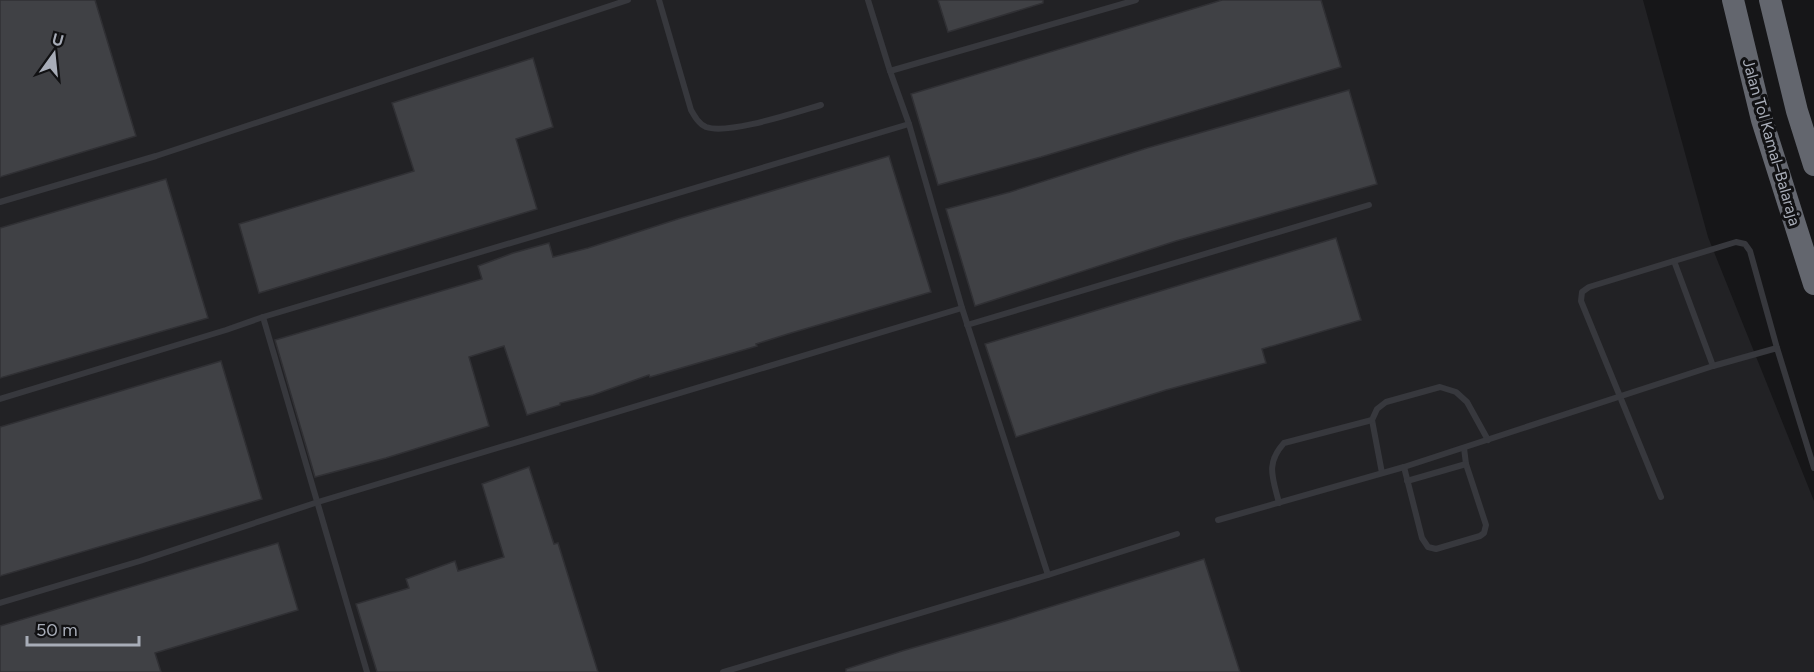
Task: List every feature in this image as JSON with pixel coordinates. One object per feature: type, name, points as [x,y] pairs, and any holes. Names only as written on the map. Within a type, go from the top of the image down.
[{"type":"highway","name":"Jalan Tol Kamal–Balaraja","points":[[1733,0],[1762,120],[1814,284]]},
{"type":"highway","name":"Jalan Tol Kamal–Balaraja","points":[[1770,0],[1797,111],[1814,165]]},
{"type":"lane","points":[[0,202],[156,156],[628,0]]},
{"type":"lane","points":[[660,0],[691,110],[697,121],[706,127],[721,129],[767,120],[821,105]]},
{"type":"lane","points":[[868,0],[909,124],[967,326],[1048,575]]},
{"type":"lane","points":[[890,71],[1136,0]]},
{"type":"lane","points":[[0,399],[263,317],[909,124]]},
{"type":"lane","points":[[967,326],[1369,205]]},
{"type":"lane","points":[[1661,497],[1581,301],[1582,292],[1589,287],[1736,242],[1745,244],[1750,251],[1814,468]]},
{"type":"lane","points":[[1674,261],[1713,366]]},
{"type":"lane","points":[[0,603],[140,561],[318,502],[962,308]]},
{"type":"lane","points":[[263,317],[367,672]]},
{"type":"lane","points":[[1218,520],[1404,467],[1713,366],[1778,348]]},
{"type":"lane","points":[[1382,473],[1372,420],[1377,409],[1386,402],[1440,387],[1456,392],[1467,402],[1488,440]]},
{"type":"lane","points":[[1279,503],[1271,467],[1275,453],[1284,443],[1372,420]]},
{"type":"lane","points":[[1404,467],[1422,538],[1428,547],[1436,549],[1480,536],[1484,534],[1486,525],[1466,464],[1464,448]]},
{"type":"lane","points":[[1407,481],[1466,464]]},
{"type":"lane","points":[[723,672],[1177,534]]},
{"type":"shaded area","points":[[0,0],[1643,0],[1708,237],[1814,501],[1814,672],[0,672]]},
{"type":"building","points":[[0,0],[95,0],[136,136],[0,177]]},
{"type":"building","points":[[938,0],[1043,0],[1043,3],[948,32]]},
{"type":"building","points":[[1222,0],[1321,0],[1341,67],[1041,157],[938,185],[911,94]]},
{"type":"building","points":[[533,58],[553,127],[516,139],[537,209],[259,293],[239,224],[414,171],[392,103]]},
{"type":"building","points":[[1349,90],[1377,184],[1176,241],[975,306],[946,209],[1010,192],[1147,148]]},
{"type":"building","points":[[889,156],[931,292],[791,333],[756,344],[757,346],[650,377],[649,375],[527,415],[504,346],[469,357],[489,426],[315,477],[275,340],[482,279],[478,266],[513,253],[549,243],[553,257],[588,248]]},
{"type":"building","points":[[166,179],[208,318],[0,378],[0,228]]},
{"type":"building","points":[[1336,238],[1361,320],[1262,349],[1266,363],[1166,390],[1016,437],[985,344]]},
{"type":"building","points":[[221,361],[262,499],[0,576],[0,427]]},
{"type":"building","points":[[529,467],[554,544],[558,543],[598,672],[377,672],[356,604],[409,588],[406,579],[455,561],[458,571],[504,557],[482,484]]},
{"type":"building","points":[[278,543],[298,610],[155,653],[161,672],[0,672],[0,626]]},
{"type":"building","points":[[1204,559],[1240,672],[846,672],[846,669],[902,651]]}]
